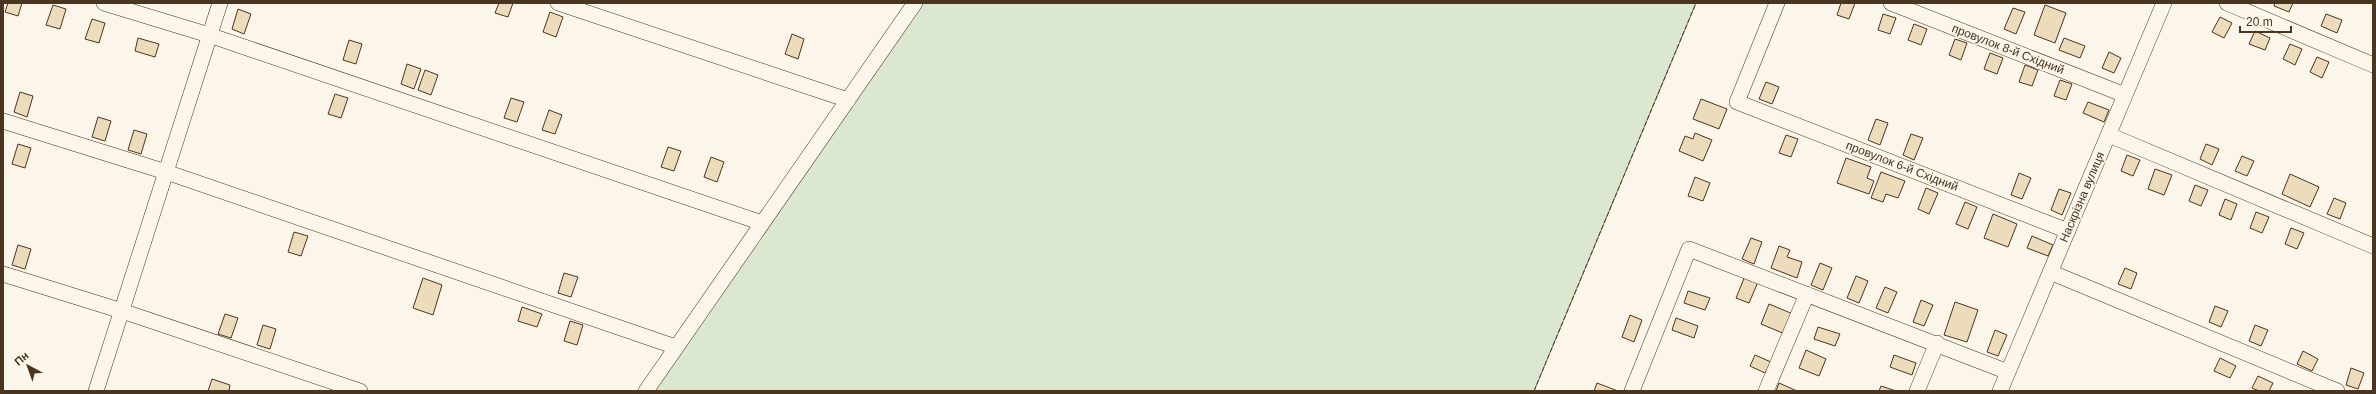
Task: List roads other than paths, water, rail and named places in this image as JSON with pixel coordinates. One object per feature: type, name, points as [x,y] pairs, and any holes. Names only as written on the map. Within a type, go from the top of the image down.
[{"type":"street","points":[[104,3],[209,35],[762,223]]},
{"type":"street","points":[[96,391],[220,3]]},
{"type":"street","points":[[558,3],[848,100]]},
{"type":"street","points":[[646,391],[915,3]]},
{"type":"street","name":"провулок 6-й Східний","points":[[1777,3],[1737,102],[2068,231]]},
{"type":"street","name":"провулок 8-й Східний","points":[[1891,3],[2125,95]]},
{"type":"street","name":"Наскрізна вулиця","points":[[2000,391],[2164,3]]},
{"type":"street","points":[[2227,3],[2373,65]]},
{"type":"street","points":[[3,121],[166,172],[676,347]]},
{"type":"street","points":[[2109,135],[2373,246]]},
{"type":"street","points":[[1632,391],[1690,249],[2008,372]]},
{"type":"street","points":[[2050,272],[2337,391]]},
{"type":"street","points":[[3,274],[122,311],[360,391]]},
{"type":"street","points":[[1766,391],[1807,294]]},
{"type":"street","points":[[1917,391],[1937,344]]}]
